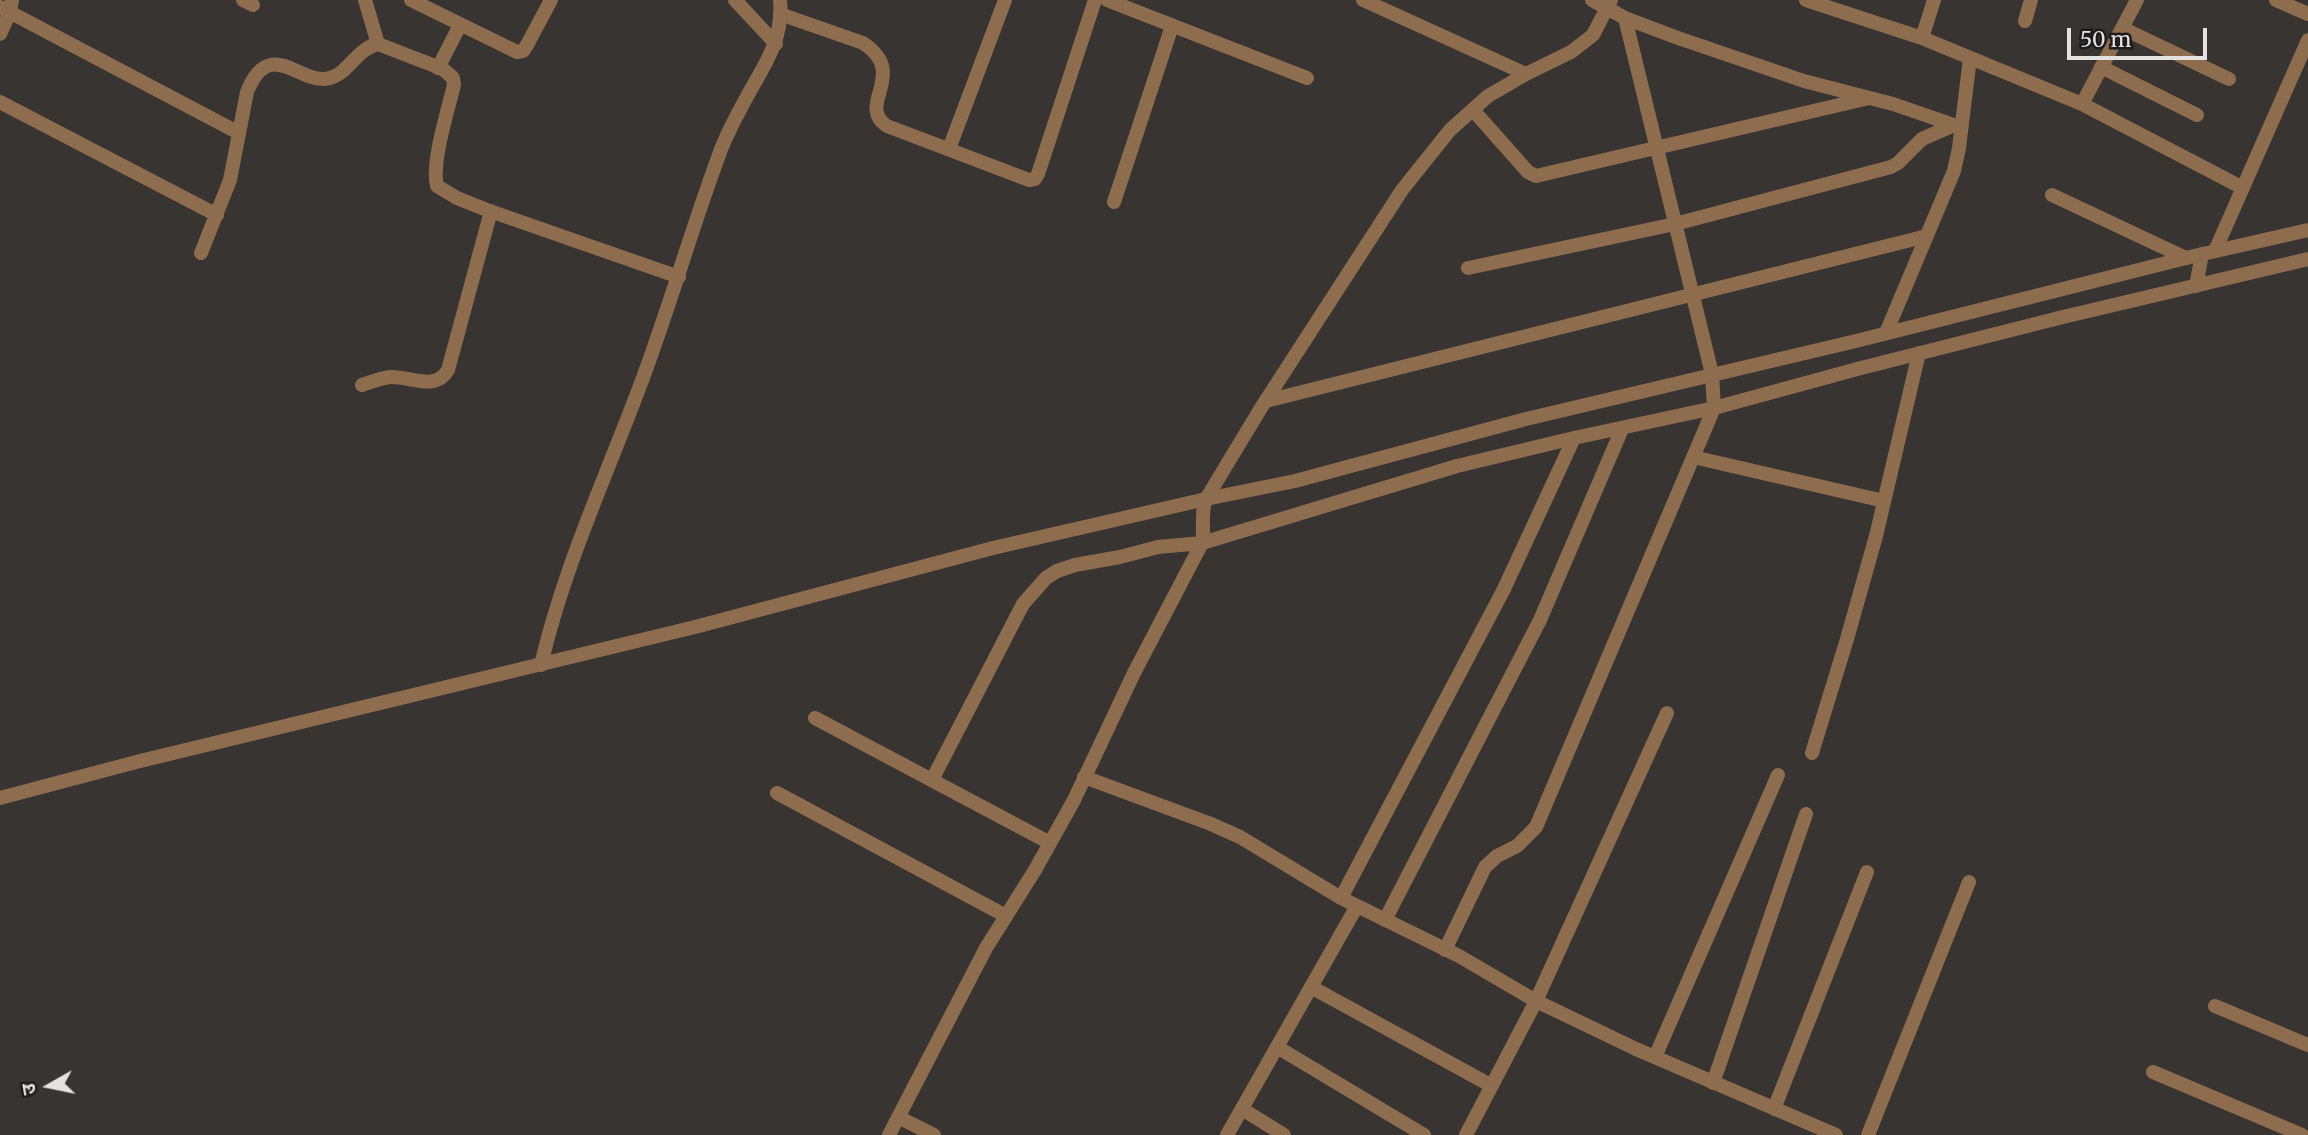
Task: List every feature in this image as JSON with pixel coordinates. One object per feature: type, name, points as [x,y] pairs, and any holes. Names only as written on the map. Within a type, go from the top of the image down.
[{"type":"street","points":[[365,0],[378,44]]},
{"type":"street","points":[[411,0],[509,50],[523,51],[551,0]]},
{"type":"street","points":[[735,0],[776,44]]},
{"type":"street","points":[[949,149],[1005,0]]},
{"type":"street","points":[[541,665],[560,594],[639,388],[719,153],[776,44],[780,7],[863,43],[875,51],[884,70],[875,112],[879,121],[1021,178],[1035,179],[1095,0]]},
{"type":"street","points":[[1107,0],[1307,78]]},
{"type":"street","points":[[1363,0],[1526,74]]},
{"type":"street","points":[[1592,0],[1609,4],[1625,18],[1804,81],[1957,126]]},
{"type":"street","points":[[1806,0],[1837,5],[2082,104],[2243,188]]},
{"type":"street","points":[[1922,38],[1934,0]]},
{"type":"street","points":[[2025,21],[2031,0]]},
{"type":"street","points":[[2082,104],[2137,0]]},
{"type":"street","points":[[2276,0],[2308,13]]},
{"type":"street","points":[[889,1135],[986,948],[1050,843],[1084,777],[1204,536],[1204,506],[1266,401],[1402,190],[1450,130],[1488,96],[1571,52],[1593,35],[1609,4]]},
{"type":"street","points":[[0,34],[7,6],[239,133]]},
{"type":"street","points":[[1445,950],[1485,867],[1497,856],[1517,846],[1536,827],[1667,524],[1714,406],[1713,380],[1625,18]]},
{"type":"street","points":[[438,68],[460,24]]},
{"type":"street","points":[[1114,202],[1172,26]]},
{"type":"street","points":[[2122,28],[2229,79]]},
{"type":"street","points":[[2197,284],[2206,256],[2243,188],[2308,40]]},
{"type":"street","points":[[201,253],[230,180],[252,78],[272,65],[285,66],[319,79],[328,79],[337,75],[370,46],[378,44],[438,68],[453,78],[454,85],[437,162],[437,186],[457,198],[491,211],[679,277]]},
{"type":"street","points":[[1886,333],[1954,172],[1959,148],[1957,126],[1970,58]]},
{"type":"street","points":[[2101,67],[2197,115]]},
{"type":"street","points":[[1473,110],[1528,172],[1536,176],[1869,98]]},
{"type":"street","points":[[0,102],[218,215]]},
{"type":"street","points":[[1468,268],[1675,224],[1891,167],[1922,139],[1957,126]]},
{"type":"street","points":[[2052,195],[2186,258]]},
{"type":"street","points":[[362,385],[391,377],[434,382],[444,378],[491,211]]},
{"type":"street","points":[[0,798],[140,761],[708,623],[993,548],[1204,506],[1526,419],[1713,380],[1886,333],[2308,230]]},
{"type":"street","points":[[1266,401],[1927,236]]},
{"type":"street","points":[[932,780],[1023,604],[1046,578],[1057,571],[1204,536],[1457,466],[1622,429],[2197,284],[2308,259]]},
{"type":"street","points":[[1812,753],[1847,639],[1884,501],[1919,353]]},
{"type":"street","points":[[1384,920],[1540,620],[1622,429]]},
{"type":"street","points":[[1341,898],[1504,589],[1574,438]]},
{"type":"street","points":[[1693,457],[1884,501]]},
{"type":"street","points":[[1466,1135],[1536,1001],[1667,713]]},
{"type":"street","points":[[815,718],[1050,843]]},
{"type":"street","points":[[1655,1057],[1778,775]]},
{"type":"street","points":[[1084,777],[1240,837],[1341,898],[1445,950],[1536,1001],[1713,1083],[1836,1135]]},
{"type":"street","points":[[777,793],[1006,916]]},
{"type":"street","points":[[1713,1083],[1806,814]]},
{"type":"street","points":[[1774,1109],[1867,872]]},
{"type":"street","points":[[1868,1135],[1969,882]]},
{"type":"street","points":[[1227,1135],[1357,906]]},
{"type":"street","points":[[1311,987],[1492,1086]]},
{"type":"street","points":[[2215,1006],[2308,1045]]},
{"type":"street","points":[[1277,1047],[1423,1135]]},
{"type":"street","points":[[2153,1072],[2302,1135]]},
{"type":"street","points":[[1242,1109],[1284,1135]]},
{"type":"street","points":[[898,1117],[934,1135]]}]
